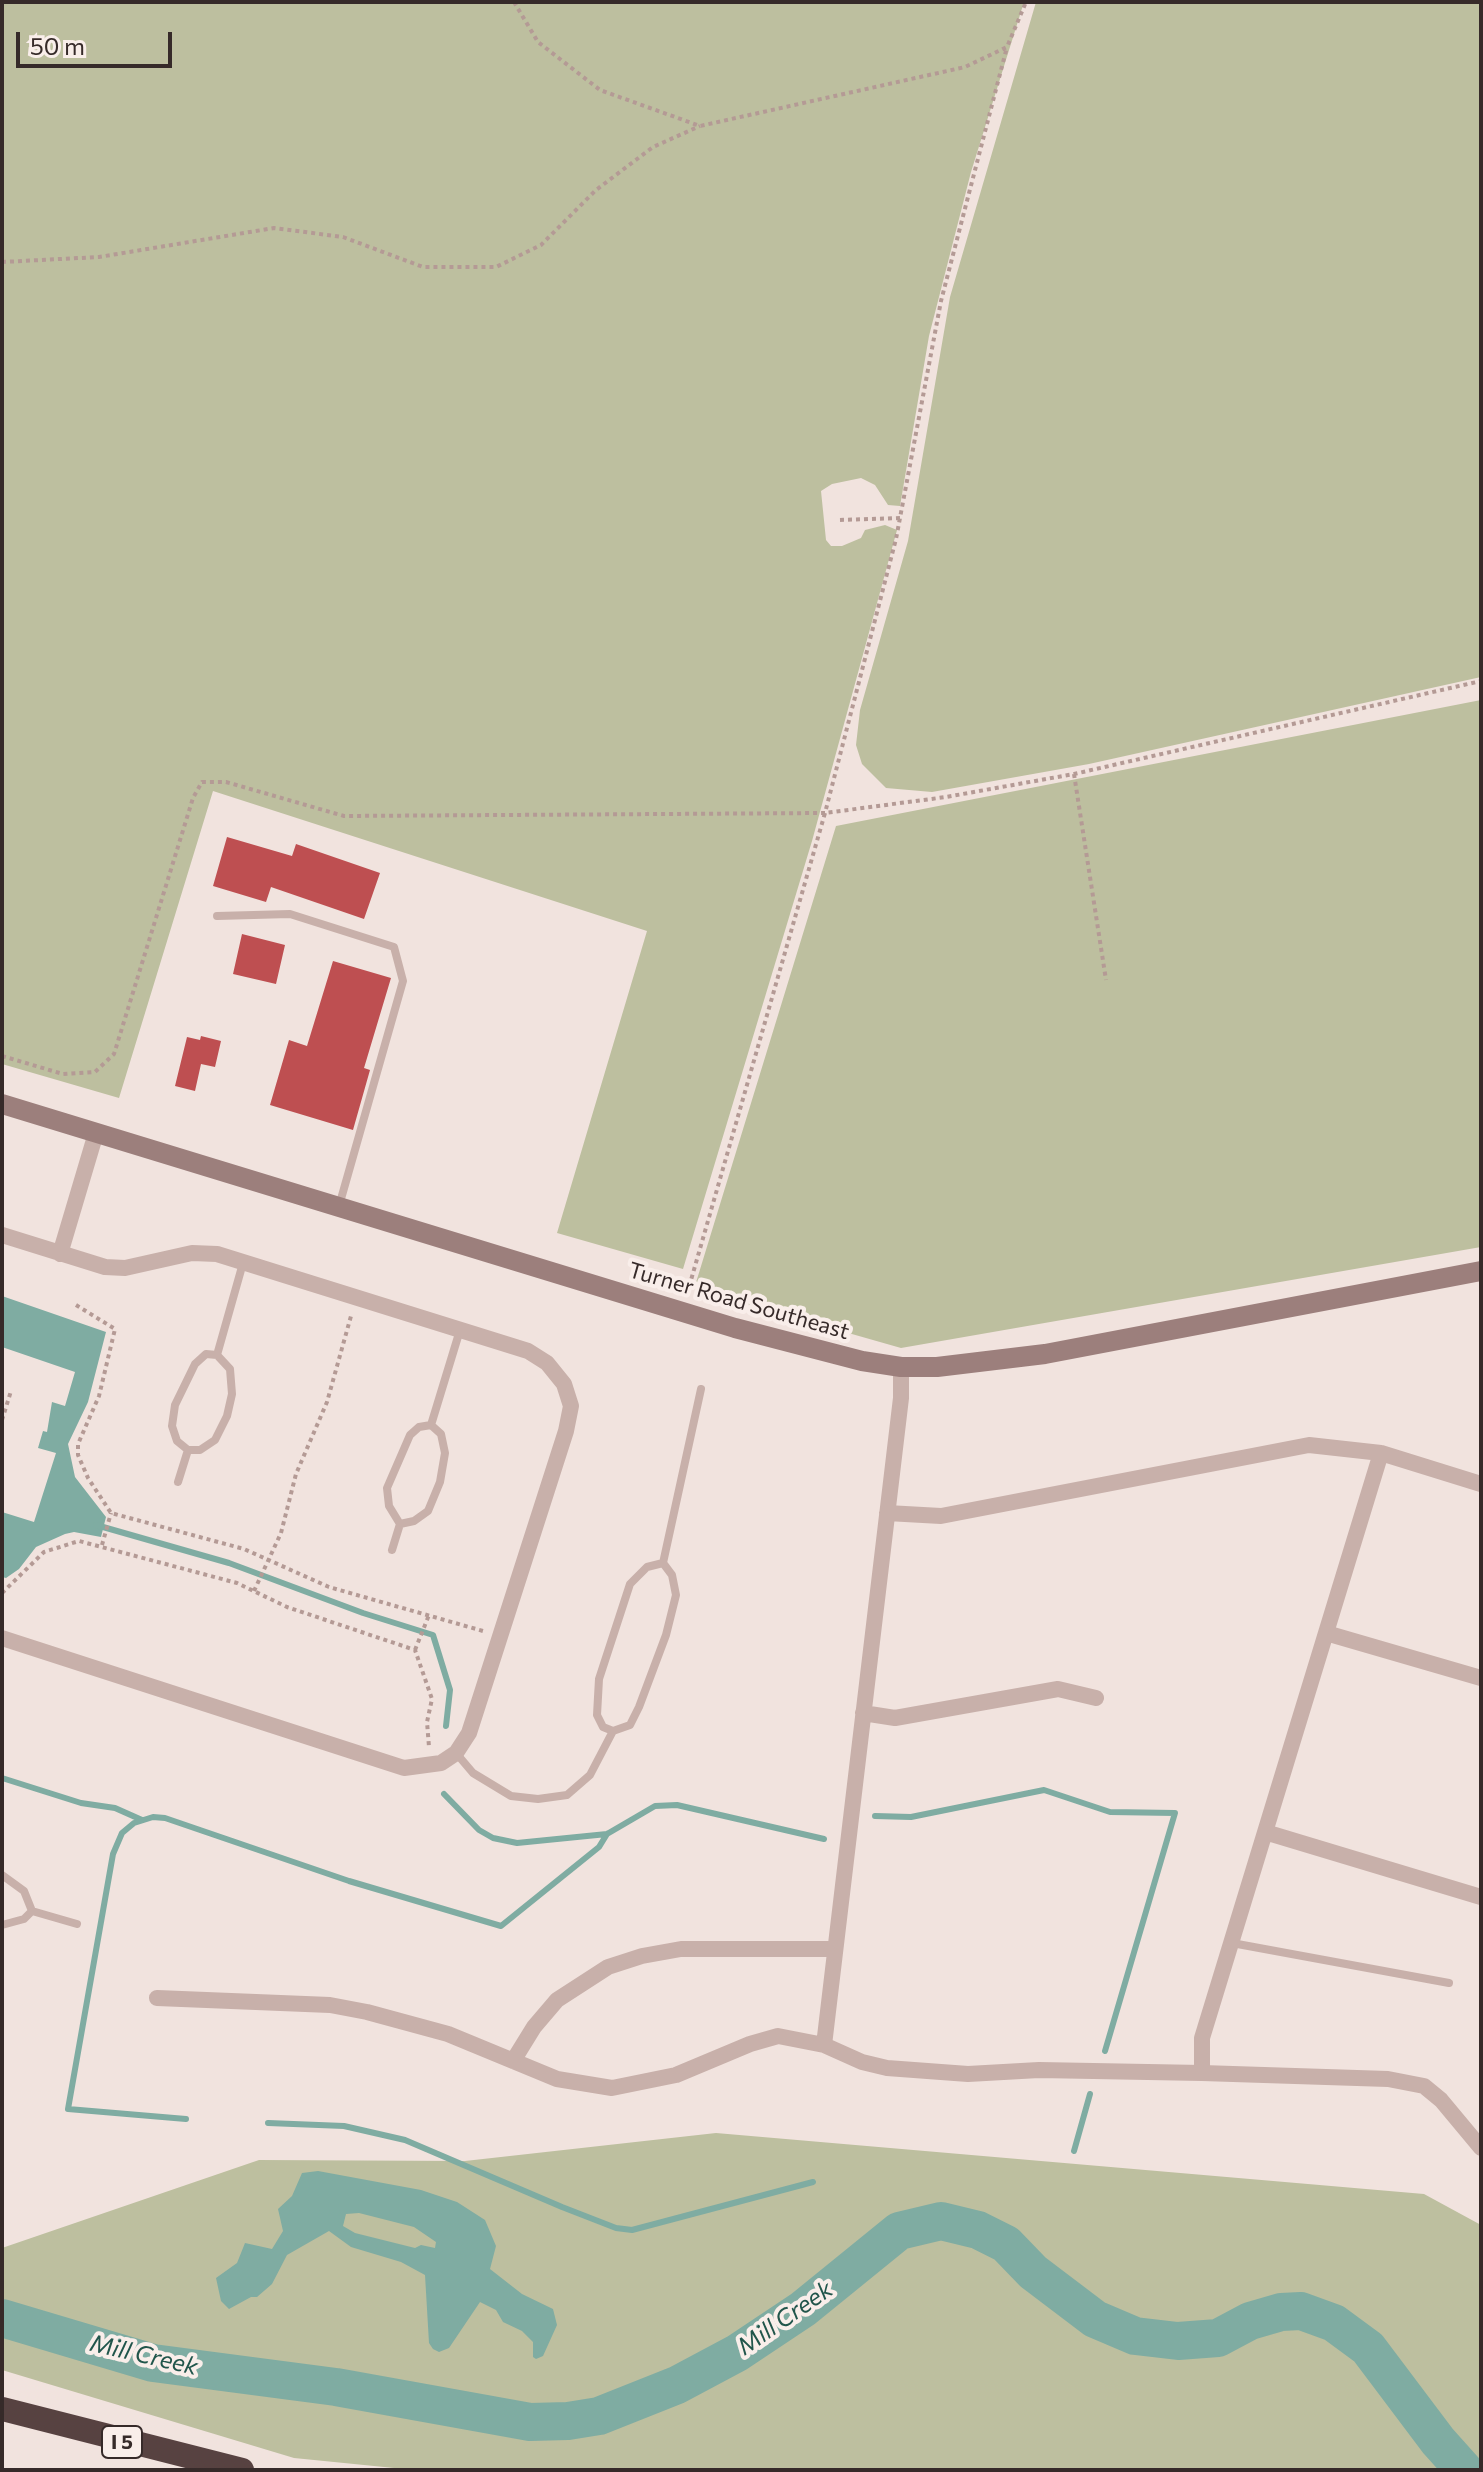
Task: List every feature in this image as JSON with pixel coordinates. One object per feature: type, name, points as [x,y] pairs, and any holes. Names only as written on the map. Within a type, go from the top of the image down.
[{"type":"highway","name":"I 5","points":[[2,2409],[242,2470]]},
{"type":"main road","name":"Turner Road Southeast","points":[[2,1104],[804,1348],[901,1367],[937,1367],[1045,1354],[1481,1271]]},
{"type":"street","points":[[60,1254],[96,1133]]},
{"type":"street","points":[[2,1235],[105,1267],[125,1268],[192,1253],[217,1254],[244,1262],[528,1351],[547,1363],[564,1384],[571,1406],[566,1431],[469,1733],[456,1753],[431,1765],[404,1768],[2,1638]]},
{"type":"street","points":[[824,2045],[901,1398],[901,1367]]},
{"type":"street","points":[[887,1513],[941,1516],[1309,1445],[1381,1453],[1481,1484]]},
{"type":"street","points":[[1202,2073],[1202,2038],[1381,1453]]},
{"type":"street","points":[[1326,1633],[1481,1678]]},
{"type":"street","points":[[863,1713],[895,1718],[1058,1689],[1096,1698]]},
{"type":"street","points":[[1265,1832],[1481,1897]]},
{"type":"street","points":[[513,2061],[534,2027],[557,2000],[608,1967],[642,1956],[681,1949],[835,1949]]},
{"type":"street","points":[[157,1998],[330,2005],[407,2021],[476,2044],[557,2079],[612,2088],[676,2075],[750,2044],[778,2036],[824,2045],[862,2062],[887,2068],[968,2074],[1039,2070],[1388,2079],[1424,2086],[1441,2100],[1481,2148]]},
{"type":"lane","points":[[217,916],[290,914],[394,947],[403,981],[339,1207]]},
{"type":"lane","points":[[217,1355],[244,1262]]},
{"type":"lane","points":[[431,1425],[460,1330]]},
{"type":"lane","points":[[206,1354],[217,1355],[230,1369],[232,1394],[227,1416],[215,1440],[200,1450],[188,1450],[177,1441],[172,1426],[175,1405],[195,1364],[206,1354]]},
{"type":"lane","points":[[663,1563],[647,1567],[630,1584],[599,1679],[597,1715],[603,1727],[613,1731],[630,1725],[666,1635],[676,1595],[672,1575],[663,1563],[701,1389]]},
{"type":"lane","points":[[400,1524],[414,1521],[428,1511],[440,1482],[445,1453],[441,1434],[431,1425]]},
{"type":"lane","points":[[392,1550],[400,1524],[389,1506],[387,1488],[410,1435],[419,1427],[431,1425]]},
{"type":"lane","points":[[178,1482],[188,1450]]},
{"type":"lane","points":[[456,1753],[473,1773],[511,1796],[538,1799],[567,1795],[590,1775],[613,1731]]},
{"type":"lane","points":[[2,1875],[24,1891],[32,1911]]},
{"type":"lane","points":[[32,1911],[77,1924]]},
{"type":"lane","points":[[2,1925],[24,1919],[32,1911]]},
{"type":"lane","points":[[1231,1942],[1449,1983]]},
{"type":"path","points":[[514,2],[538,42],[600,90],[700,126]]},
{"type":"path","points":[[682,1312],[825,813],[900,518],[941,301],[1007,47],[1026,2]]},
{"type":"path","points":[[2,262],[99,257],[274,228],[343,237],[423,267],[496,267],[541,245],[596,190],[653,147],[700,126],[965,67],[1007,47]]},
{"type":"path","points":[[840,520],[900,518]]},
{"type":"path","points":[[2,1056],[63,1074],[95,1072],[114,1054],[193,798],[202,782],[226,782],[344,816],[825,813],[946,797],[1074,774],[1481,681]]},
{"type":"path","points":[[1074,774],[1106,980]]},
{"type":"path","points":[[254,1591],[281,1533],[301,1461],[327,1402],[356,1298]]},
{"type":"path","points":[[76,1305],[115,1329],[99,1396],[78,1444],[88,1478],[111,1513],[219,1541],[329,1587],[500,1636]]},
{"type":"path","points":[[2,1420],[11,1391]]},
{"type":"path","points":[[102,1545],[111,1513]]},
{"type":"path","points":[[2,1593],[44,1552],[79,1541],[102,1545],[254,1591],[287,1607],[415,1650]]},
{"type":"path","points":[[430,1614],[415,1650],[432,1699],[427,1722],[431,1765]]},
{"type":"green space","points":[[2,2],[1024,2],[971,172],[929,336],[900,506],[888,505],[875,485],[861,478],[832,484],[821,491],[826,540],[831,546],[842,546],[861,538],[865,530],[885,525],[897,530],[812,841],[683,1269],[557,1233],[647,931],[213,791],[119,1098],[2,1064]]},
{"type":"green space","points":[[1036,2],[1481,2],[1481,677],[1089,764],[932,792],[886,788],[862,764],[856,745],[860,710],[908,541],[950,297]]},
{"type":"green space","points":[[1481,700],[1481,1247],[901,1348],[694,1289],[836,826]]},
{"type":"green space","points":[[716,2133],[1424,2194],[1481,2225],[1481,2470],[414,2470],[294,2458],[2,2370],[2,2248],[259,2160],[465,2161]]},
{"type":"water","points":[[2,1296],[106,1332],[88,1402],[68,1444],[75,1477],[106,1517],[101,1537],[74,1532],[65,1534],[36,1547],[19,1569],[6,1578],[2,1577],[2,1512],[34,1522],[56,1453],[38,1448],[43,1431],[47,1432],[52,1402],[65,1406],[75,1372],[2,1347]]},
{"type":"water","points":[[318,2171],[421,2190],[457,2202],[485,2220],[496,2246],[490,2269],[522,2294],[553,2309],[557,2325],[543,2356],[533,2357],[533,2342],[522,2331],[503,2322],[496,2310],[480,2302],[449,2348],[439,2352],[433,2349],[429,2343],[425,2275],[401,2262],[351,2247],[329,2231],[287,2255],[272,2284],[257,2297],[229,2309],[221,2301],[216,2278],[237,2263],[245,2243],[272,2249],[283,2231],[278,2209],[292,2196],[302,2173]],"holes":[[[359,2213],[414,2227],[436,2242],[435,2248],[421,2245],[415,2248],[355,2233],[343,2226],[346,2214]]]},
{"type":"building","points":[[227,837],[292,856],[296,844],[380,873],[364,919],[271,887],[266,902],[213,886]]},
{"type":"building","points":[[242,934],[285,945],[276,984],[233,974]]},
{"type":"building","points":[[333,961],[391,978],[364,1068],[370,1070],[353,1130],[270,1105],[289,1040],[307,1046]]},
{"type":"building","points":[[201,1036],[221,1041],[215,1067],[201,1064],[195,1091],[175,1086],[187,1037],[200,1040]]},
{"type":"waterway","points":[[96,1525],[229,1563],[363,1613],[433,1635],[450,1690],[446,1726]]},
{"type":"waterway","points":[[2,1778],[81,1803],[115,1808],[142,1820]]},
{"type":"waterway","points":[[875,1816],[911,1817],[1044,1790],[1110,1812],[1175,1813],[1105,2051]]},
{"type":"waterway","points":[[444,1794],[479,1830],[493,1838],[517,1843],[607,1834],[655,1806],[677,1805],[824,1839]]},
{"type":"waterway","points":[[186,2119],[68,2109],[113,1854],[122,1833],[134,1823],[153,1817],[165,1818],[349,1881],[501,1926],[599,1847],[607,1834]]},
{"type":"waterway","points":[[1074,2151],[1090,2094]]},
{"type":"waterway","points":[[268,2123],[344,2126],[405,2140],[562,2207],[616,2228],[632,2230],[813,2182]]},
{"type":"waterway","name":"Mill Creek","points":[[2,2318],[153,2363],[336,2387],[530,2422],[568,2421],[599,2416],[677,2385],[737,2353],[803,2309],[899,2231],[941,2221],[978,2230],[1006,2244],[1033,2272],[1095,2319],[1135,2336],[1178,2341],[1218,2338],[1250,2321],[1281,2312],[1301,2311],[1334,2323],[1368,2348],[1438,2441],[1464,2470]]}]
